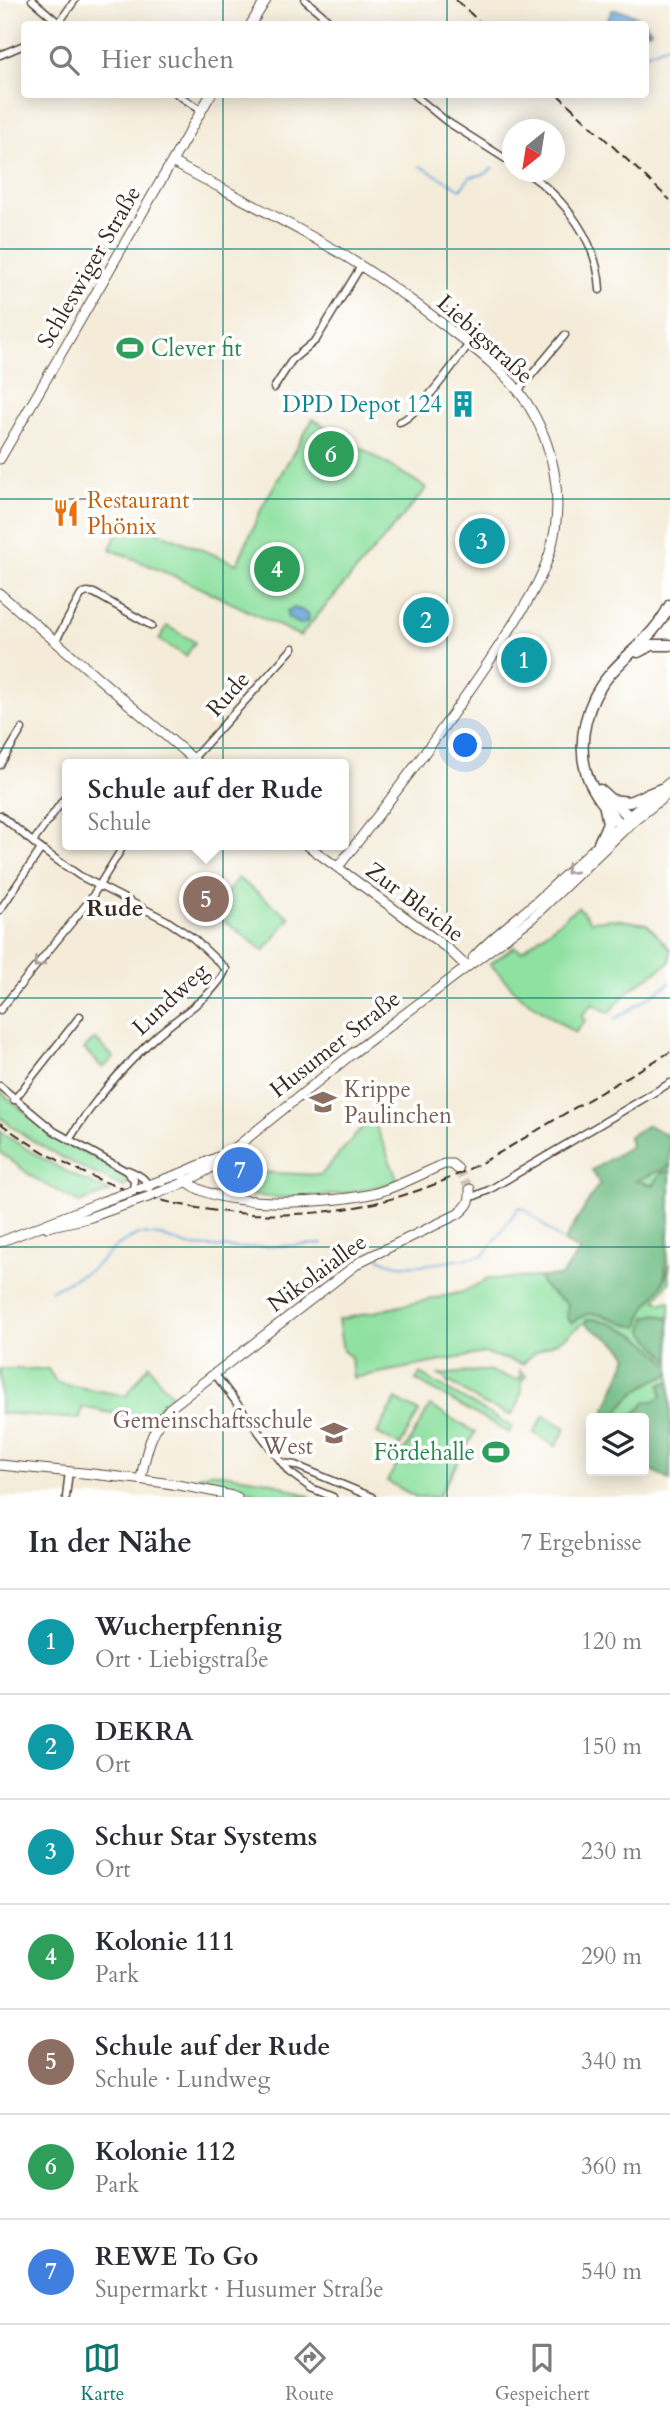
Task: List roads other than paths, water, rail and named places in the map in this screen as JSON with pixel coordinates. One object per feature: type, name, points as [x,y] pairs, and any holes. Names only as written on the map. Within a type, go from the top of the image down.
[{"type":"highway","points":[[626,822],[587,776],[583,748],[585,723],[598,691],[610,674],[654,631],[670,605]]},
{"type":"highway","points":[[621,663],[652,645],[670,645]]},
{"type":"highway","points":[[608,802],[629,802],[667,788]]},
{"type":"highway","points":[[599,843],[608,823],[608,802]]},
{"type":"street","points":[[32,0],[56,21]]},
{"type":"street","points":[[61,21],[75,0]]},
{"type":"street","points":[[253,21],[265,0]]},
{"type":"street","points":[[305,0],[330,21]]},
{"type":"street","points":[[0,55],[21,46]]},
{"type":"street","points":[[183,98],[202,111]]},
{"type":"street","name":"Schleswiger Straße","points":[[0,459],[209,98]]},
{"type":"street","points":[[417,98],[446,121],[502,156]]},
{"type":"street","name":"Liebigstraße","points":[[172,162],[322,242],[361,266],[469,344],[518,391],[540,428],[555,475],[555,522],[544,570],[512,626],[467,695],[406,780],[338,867]]},
{"type":"street","points":[[538,182],[562,203],[583,233],[599,274],[600,290]]},
{"type":"street","points":[[274,388],[292,360],[316,340],[361,266]]},
{"type":"street","points":[[518,391],[565,335]]},
{"type":"street","points":[[399,422],[405,421],[427,398],[469,344]]},
{"type":"street","points":[[55,642],[81,595],[87,592],[94,593],[152,626]]},
{"type":"street","points":[[0,594],[188,759]]},
{"type":"street","name":"Rude","points":[[196,759],[293,648]]},
{"type":"street","points":[[0,765],[22,729]]},
{"type":"street","name":"Husumer Straße","points":[[466,966],[484,945],[527,910],[599,843],[667,788]]},
{"type":"street","points":[[33,842],[62,801]]},
{"type":"street","points":[[0,815],[41,849],[99,887]]},
{"type":"street","name":"Husumer Straße","points":[[38,1228],[60,1226],[151,1196],[184,1178],[209,1169],[466,966],[490,951],[554,898],[626,822]]},
{"type":"street","points":[[0,910],[41,849]]},
{"type":"street","points":[[0,1010],[99,887],[121,850]]},
{"type":"street","name":"Zur Bleiche","points":[[314,850],[446,948],[466,966]]},
{"type":"street","name":"Lundweg","points":[[69,1140],[104,1088],[154,1037],[211,989],[226,969],[193,939],[166,920],[99,887]]},
{"type":"street","points":[[14,1100],[80,1016]]},
{"type":"street","name":"Nikolaiallee","points":[[141,1479],[147,1444],[159,1420],[170,1408],[361,1261],[458,1214],[468,1206],[470,1194],[489,1190],[670,1083]]},
{"type":"street","points":[[0,1086],[14,1100],[69,1140],[126,1171],[134,1180],[132,1191]]},
{"type":"street","points":[[114,1164],[143,1177],[150,1184],[151,1196]]},
{"type":"street","points":[[184,1178],[206,1193],[225,1197],[315,1202],[379,1192],[444,1164],[452,1164],[458,1169]]},
{"type":"street","name":"Husumer Straße","points":[[0,1242],[150,1184],[184,1178]]},
{"type":"street","points":[[214,1373],[289,1472],[299,1482],[333,1497]]},
{"type":"street","points":[[283,1463],[295,1465],[372,1497]]},
{"type":"street","points":[[0,1465],[141,1479],[237,1497]]},
{"type":"street","points":[[66,1497],[69,1471]]},
{"type":"water","points":[[612,10],[618,10],[642,21],[607,21]]},
{"type":"water","points":[[293,608],[308,615],[307,622],[300,624],[288,618],[287,611]]},
{"type":"waterway","points":[[649,53],[670,45]]},
{"type":"waterway","points":[[420,166],[461,189],[470,177],[485,174],[493,168]]},
{"type":"waterway","points":[[614,1020],[670,983]]},
{"type":"waterway","points":[[379,1257],[399,1265],[413,1265],[481,1256],[486,1253],[519,1207],[561,1240]]},
{"type":"waterway","points":[[50,1291],[92,1269],[118,1245],[138,1234],[160,1236],[188,1246],[233,1248],[322,1244]]},
{"type":"tunnel","points":[[458,1169],[470,1189]]},
{"type":"railway","points":[[456,0],[479,21]]},
{"type":"railway","points":[[561,98],[670,200]]},
{"type":"railway","points":[[0,1123],[49,1155],[102,1181],[157,1199],[214,1210],[272,1215],[330,1211],[387,1200],[456,1175],[508,1148],[670,1052]]},
{"type":"place","name":"Clever fit","points":[[130,348]]},
{"type":"place","name":"DPD Depot 124","points":[[463,404]]},
{"type":"place","name":"Kolonie 112","points":[[331,454]]},
{"type":"place","name":"Restaurant Phönix","points":[[66,513]]},
{"type":"place","name":"Schur Star Systems","points":[[482,541]]},
{"type":"place","name":"Kolonie 111","points":[[277,569]]},
{"type":"place","name":"DEKRA","points":[[426,620]]},
{"type":"place","name":"Wucherpfennig","points":[[524,660]]},
{"type":"place","name":"Schule auf der Rude","points":[[206,899]]},
{"type":"place","name":"Krippe Paulinchen","points":[[323,1102]]},
{"type":"place","name":"REWE To Go","points":[[240,1170]]},
{"type":"place","name":"Gemeinschaftsschule West","points":[[334,1433]]},
{"type":"place","name":"Fördehalle","points":[[496,1452]]},
{"type":"district","name":"Rude","points":[[115,908]]}]
